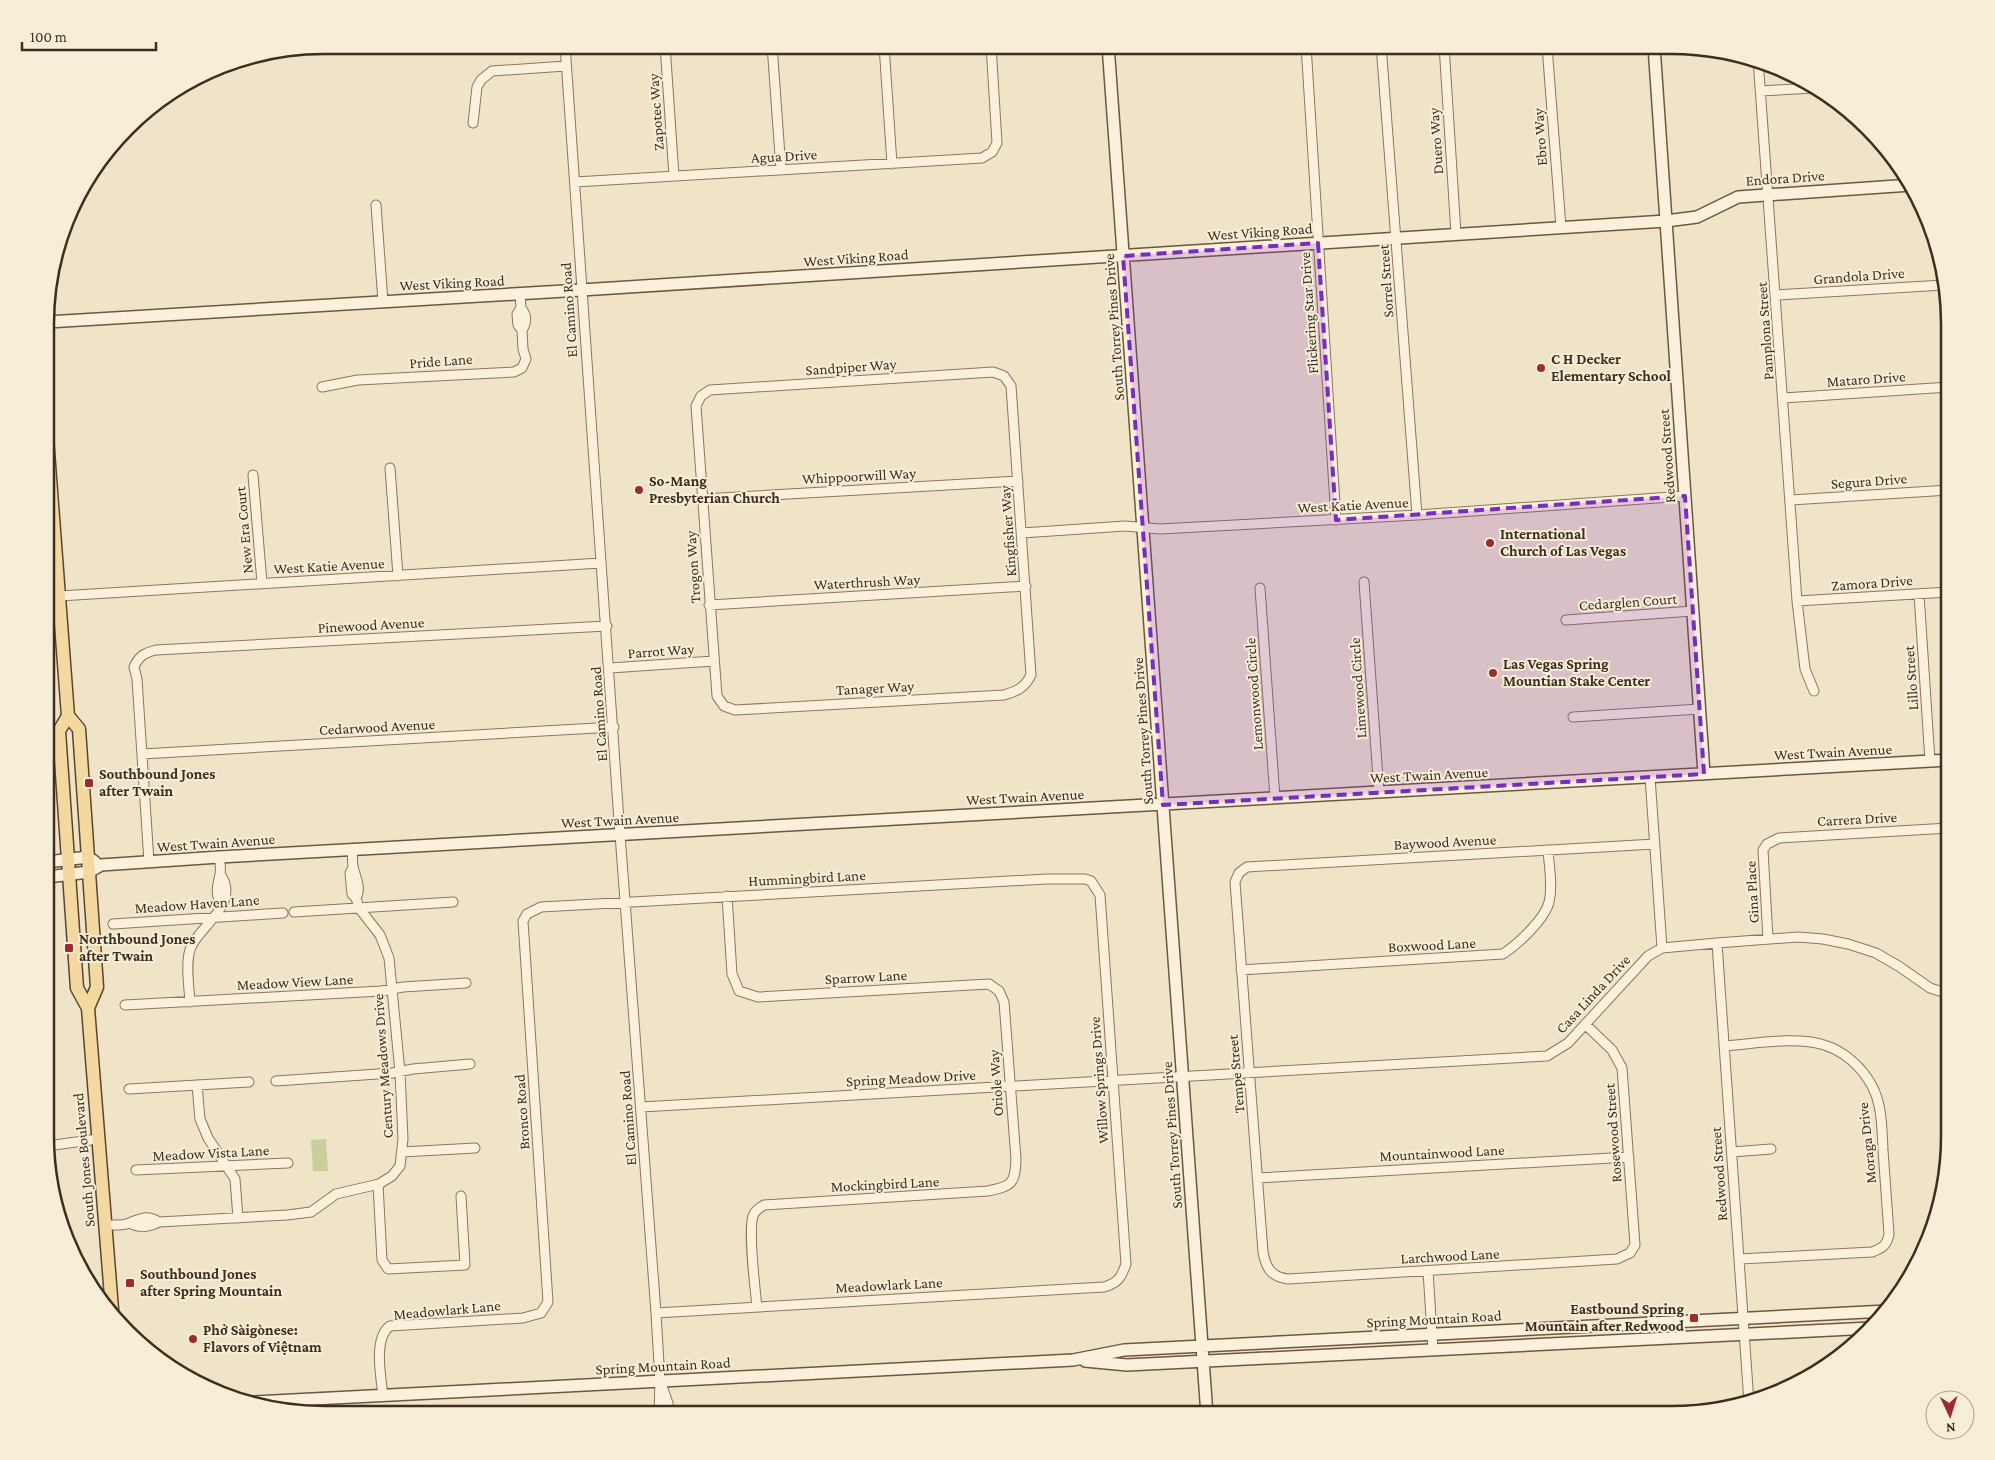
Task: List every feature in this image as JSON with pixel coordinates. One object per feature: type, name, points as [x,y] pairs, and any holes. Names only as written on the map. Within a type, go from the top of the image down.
[{"type":"main road","name":"South Jones Boulevard","points":[[54,539],[68,716],[79,729],[97,986],[88,1008]]},
{"type":"main road","name":"South Jones Boulevard","points":[[68,716],[59,731],[77,988],[88,1008],[111,1302]]},
{"type":"street","name":"El Camino Road","points":[[565,54],[656,1313],[660,1381],[659,1406]]},
{"type":"street","name":"Zapotec Way","points":[[666,54],[674,176]]},
{"type":"street","points":[[773,54],[781,170]]},
{"type":"street","points":[[885,54],[892,164]]},
{"type":"street","name":"Agua Drive","points":[[575,182],[982,158],[992,152],[997,143],[992,54]]},
{"type":"street","name":"South Torrey Pines Drive","points":[[1109,54],[1206,1406]]},
{"type":"street","name":"Flickering Star Drive","points":[[1307,54],[1336,520]]},
{"type":"street","name":"Sorrel Street","points":[[1382,54],[1417,515]]},
{"type":"street","name":"Duero Way","points":[[1445,54],[1456,234]]},
{"type":"street","name":"Ebro Way","points":[[1548,54],[1561,227]]},
{"type":"street","name":"Redwood Street","points":[[1655,54],[1704,774]]},
{"type":"street","points":[[473,123],[477,87],[481,80],[492,71],[566,66]]},
{"type":"street","name":"Pamplona Street","points":[[1759,68],[1784,398],[1797,601],[1804,669],[1814,691]]},
{"type":"street","points":[[1760,91],[1803,89]]},
{"type":"street","name":"Endora Drive","points":[[1666,221],[1697,216],[1738,197],[1903,186]]},
{"type":"street","points":[[376,205],[383,302]]},
{"type":"street","name":"West Viking Road","points":[[54,322],[1666,221]]},
{"type":"street","name":"Grandola Drive","points":[[1776,295],[1938,285]]},
{"type":"street","name":"Pride Lane","points":[[322,387],[358,380],[514,372],[522,368],[526,359],[522,330],[518,325],[517,314],[521,308],[520,294]]},
{"type":"street","name":"Sandpiper Way","points":[[701,396],[710,390],[993,372],[1004,376]]},
{"type":"street","name":"Kingfisher Way","points":[[1004,376],[1011,386],[1026,586],[1031,675],[1026,685]]},
{"type":"street","name":"Mataro Drive","points":[[1784,398],[1941,388]]},
{"type":"street","name":"Trogon Way","points":[[701,396],[696,406],[709,605],[717,696],[724,706]]},
{"type":"street","points":[[390,468],[398,576]]},
{"type":"street","name":"New Era Court","points":[[253,475],[262,583]]},
{"type":"street","name":"Whippoorwill Way","points":[[702,499],[1018,481]]},
{"type":"street","name":"Segura Drive","points":[[1791,500],[1941,491]]},
{"type":"street","name":"West Katie Avenue","points":[[1022,533],[1125,526],[1160,529],[1336,520],[1685,496]]},
{"type":"street","name":"West Katie Avenue","points":[[58,596],[601,563]]},
{"type":"street","name":"Limewood Circle","points":[[1364,582],[1379,792]]},
{"type":"street","name":"Waterthrush Way","points":[[709,605],[1026,586]]},
{"type":"street","name":"Lemonwood Circle","points":[[1260,588],[1275,798]]},
{"type":"street","name":"Zamora Drive","points":[[1797,601],[1941,593]]},
{"type":"street","name":"Lillo Street","points":[[1919,594],[1930,761]]},
{"type":"street","name":"Cedarglen Court","points":[[1566,620],[1693,611]]},
{"type":"street","name":"Pinewood Avenue","points":[[142,754],[138,679],[134,667],[138,658],[146,652],[607,626]]},
{"type":"street","name":"Parrot Way","points":[[610,668],[714,661]]},
{"type":"street","name":"Tanager Way","points":[[724,706],[735,710],[1004,694],[1016,692],[1026,685]]},
{"type":"street","points":[[1573,717],[1700,710]]},
{"type":"street","name":"Cedarwood Avenue","points":[[142,754],[614,727]]},
{"type":"street","points":[[142,754],[149,862]]},
{"type":"street","name":"West Twain Avenue","points":[[54,876],[89,872],[101,865],[219,857],[1941,760]]},
{"type":"street","points":[[1650,777],[1662,948],[1768,939],[1823,939],[1848,944],[1876,954],[1900,967],[1930,988],[1941,991]]},
{"type":"street","name":"Carrera Drive","points":[[1767,844],[1779,838],[1941,828]]},
{"type":"street","name":"Baywood Avenue","points":[[1239,873],[1247,868],[1654,844]]},
{"type":"street","name":"Gina Place","points":[[1767,844],[1763,850],[1768,939]]},
{"type":"street","name":"Century Meadows Drive","points":[[105,1226],[130,1223],[134,1219],[152,1218],[159,1222],[311,1212],[336,1194],[378,1184],[392,1176],[400,1166],[403,1139],[400,1072],[389,958],[380,936],[359,908],[356,898],[352,894],[350,873],[353,868],[352,850]]},
{"type":"street","name":"Boxwood Lane","points":[[1241,970],[1503,954],[1516,945],[1542,916],[1549,903],[1548,850]]},
{"type":"street","points":[[54,861],[88,857],[101,865]]},
{"type":"street","points":[[190,1002],[188,969],[190,948],[215,917],[222,904],[218,900],[217,890],[217,880],[220,874],[219,857]]},
{"type":"street","name":"Tempe Street","points":[[1239,873],[1235,882],[1257,1178],[1263,1252],[1271,1273]]},
{"type":"street","name":"Hummingbird Lane","points":[[527,914],[541,907],[727,896],[1047,879],[1085,879],[1091,881]]},
{"type":"street","name":"Willow Springs Drive","points":[[1091,881],[1100,895],[1126,1264],[1121,1278]]},
{"type":"street","name":"Sparrow Lane","points":[[727,896],[732,974],[739,991],[758,997],[989,984],[994,986]]},
{"type":"street","points":[[294,912],[453,902]]},
{"type":"street","name":"Meadow Haven Lane","points":[[113,924],[283,913]]},
{"type":"street","name":"Bronco Road","points":[[527,914],[523,921],[548,1285],[546,1308]]},
{"type":"street","name":"Redwood Street","points":[[1717,943],[1748,1395]]},
{"type":"street","name":"Casa Linda Drive","points":[[1183,1076],[1250,1074],[1547,1056],[1568,1043],[1648,956],[1662,948]]},
{"type":"street","name":"Meadow View Lane","points":[[125,1006],[466,983]]},
{"type":"street","name":"Oriole Way","points":[[994,986],[999,991],[1004,1002],[1016,1159],[1013,1181]]},
{"type":"street","name":"Rosewood Street","points":[[1585,1024],[1612,1050],[1622,1068],[1635,1245],[1630,1253]]},
{"type":"street","name":"Moraga Drive","points":[[1724,1046],[1796,1041],[1823,1045],[1846,1056],[1857,1065],[1872,1085],[1877,1097],[1881,1120],[1889,1234],[1887,1243],[1872,1252],[1740,1259]]},
{"type":"street","points":[[276,1081],[400,1072],[413,1068],[470,1064]]},
{"type":"street","name":"Spring Meadow Drive","points":[[641,1107],[1183,1076]]},
{"type":"street","points":[[129,1089],[249,1082]]},
{"type":"street","points":[[197,1085],[200,1119],[208,1138],[235,1179],[238,1218]]},
{"type":"street","points":[[54,1145],[98,1139]]},
{"type":"street","points":[[402,1152],[475,1148]]},
{"type":"street","points":[[1732,1152],[1771,1149]]},
{"type":"street","name":"Mountainwood Lane","points":[[1257,1178],[1628,1157]]},
{"type":"street","name":"Meadow Vista Lane","points":[[136,1170],[288,1163]]},
{"type":"street","name":"Mockingbird Lane","points":[[757,1307],[752,1228],[753,1215],[764,1205],[988,1191],[1007,1187],[1013,1181]]},
{"type":"street","points":[[378,1184],[382,1260],[388,1268],[464,1265],[461,1196]]},
{"type":"street","name":"Larchwood Lane","points":[[1271,1273],[1279,1278],[1288,1278],[1428,1271],[1617,1259],[1630,1253]]},
{"type":"street","points":[[1428,1271],[1433,1350]]},
{"type":"street","name":"Meadowlark Lane","points":[[656,1313],[1104,1287],[1115,1284],[1121,1278]]},
{"type":"street","name":"Meadowlark Lane","points":[[383,1396],[380,1353],[382,1335],[390,1326],[523,1318],[541,1313],[546,1308]]},
{"type":"street","name":"Spring Mountain Road","points":[[272,1401],[1073,1360],[1124,1350],[1876,1312]]},
{"type":"street","name":"Spring Mountain Road","points":[[1073,1360],[1127,1365],[1860,1329]]},
{"type":"street","name":"El Camino Road","points":[[660,1381],[668,1406]]},
{"type":"highlighted area","points":[[1318,243],[1336,520],[1685,496],[1704,774],[1163,805],[1123,256]]},
{"type":"green space","points":[[326,1139],[328,1171],[313,1171],[311,1140]]},
{"type":"place","name":"C H Decker Elementary School","points":[[1541,368]]},
{"type":"place","name":"So-Mang Presbyterian Church","points":[[639,490]]},
{"type":"place","name":"International Church of Las Vegas","points":[[1490,543]]},
{"type":"place","name":"Las Vegas Spring Mountian Stake Center","points":[[1493,673]]},
{"type":"place","name":"Southbound Jones after Twain","points":[[89,783]]},
{"type":"place","name":"Northbound Jones after Twain","points":[[69,948]]},
{"type":"place","name":"Southbound Jones after Spring Mountain","points":[[130,1283]]},
{"type":"place","name":"Eastbound Spring Mountain after Redwood","points":[[1694,1318]]},
{"type":"place","name":"Phở Sàigònese: Flavors of Việtnam","points":[[193,1339]]}]
